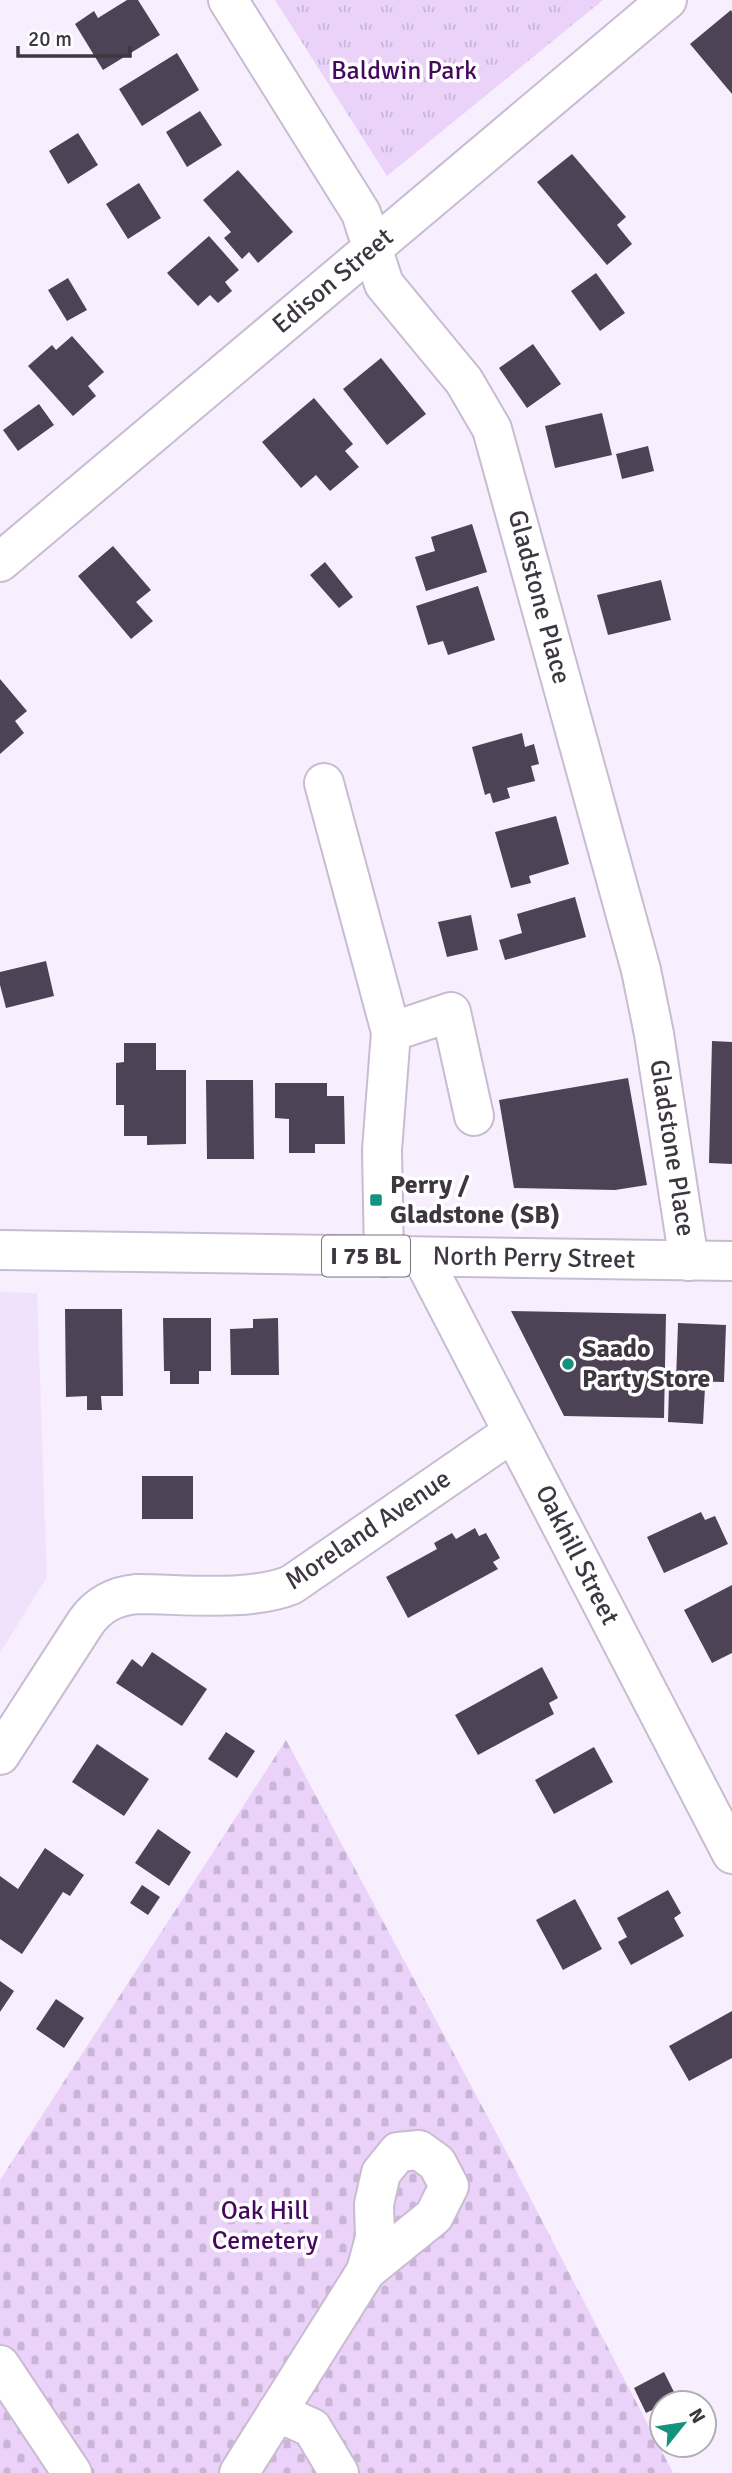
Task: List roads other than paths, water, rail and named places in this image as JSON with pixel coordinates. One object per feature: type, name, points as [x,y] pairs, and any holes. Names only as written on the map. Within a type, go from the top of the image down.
[{"type":"street","name":"Gladstone Place","points":[[229,0],[361,213],[384,284],[464,381],[484,413],[498,446],[641,970],[654,1034],[689,1261]]},
{"type":"street","name":"Edison Street","points":[[0,562],[667,0]]},
{"type":"street","points":[[324,783],[391,1032],[382,1150],[384,1257]]},
{"type":"street","points":[[391,1032],[452,1012],[474,1116]]},
{"type":"street","name":"North Perry Street","points":[[0,1250],[732,1261]]},
{"type":"street","name":"Oakhill Street","points":[[422,1256],[732,1854]]},
{"type":"street","name":"Moreland Avenue","points":[[0,1755],[86,1622],[108,1601],[137,1594],[250,1595],[276,1591],[291,1585],[513,1432]]},
{"type":"street","points":[[254,2469],[277,2412],[366,2271]]},
{"type":"street","points":[[0,2365],[72,2473]]},
{"type":"street","points":[[277,2412],[312,2428],[339,2473]]},
{"type":"place","name":"Perry / Gladstone (SB)","points":[[376,1200]]},
{"type":"place","name":"Saado Party Store","points":[[568,1364]]},
{"type":"park label","name":"Baldwin Park","points":[[404,71]]},
{"type":"park label","name":"Oak Hill Cemetery","points":[[265,2226]]}]
